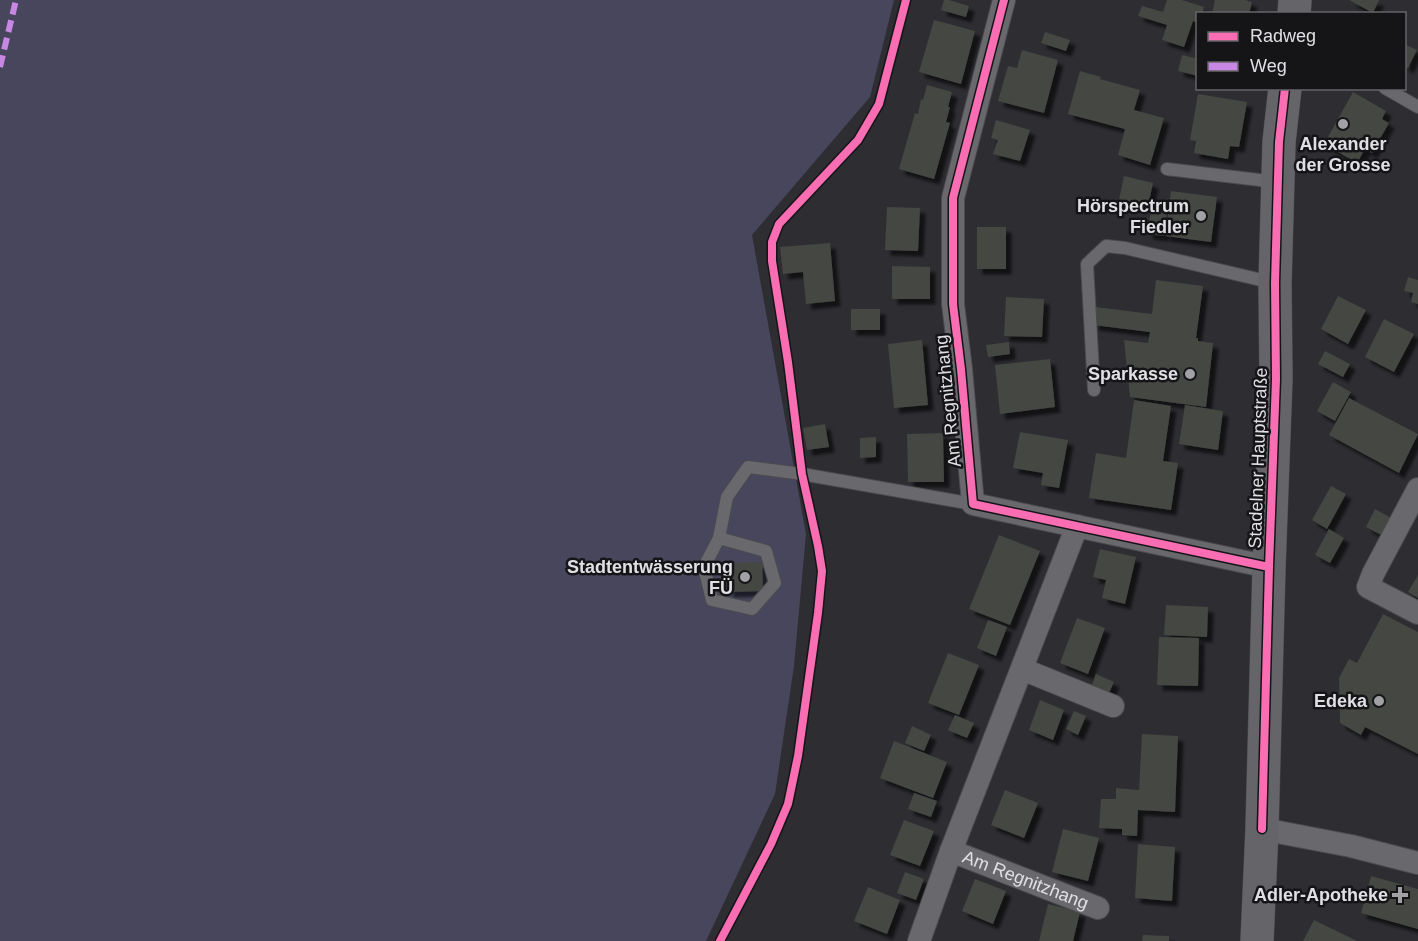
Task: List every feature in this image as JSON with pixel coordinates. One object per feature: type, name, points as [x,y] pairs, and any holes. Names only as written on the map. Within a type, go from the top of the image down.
[{"type":"main road","name":"Stadelner Hauptstraße","points":[[1257,941],[1276,379],[1275,283],[1279,142],[1285,90]]},
{"type":"street","name":"Am Regnitzhang","points":[[974,504],[953,304],[953,198],[1004,0]]},
{"type":"street","points":[[1418,489],[1368,587],[1418,612]]},
{"type":"street","points":[[974,504],[1269,567]]},
{"type":"street","name":"Am Regnitzhang","points":[[919,941],[951,851],[1077,526]]},
{"type":"street","points":[[1022,669],[1113,706]]},
{"type":"street","points":[[1262,829],[1351,846],[1418,863]]},
{"type":"street","name":"Am Regnitzhang","points":[[951,851],[1098,908]]},
{"type":"lane","points":[[1388,90],[1418,107]]},
{"type":"lane","points":[[1167,169],[1278,182]]},
{"type":"lane","points":[[1094,390],[1087,264],[1106,246],[1125,248],[1275,283]]},
{"type":"lane","points":[[718,538],[766,551],[775,583],[752,609],[712,600],[704,567],[718,538],[727,497],[748,467],[802,474],[974,504]]},
{"type":"shaded area","points":[[0,0],[894,0],[870,97],[752,235],[806,534],[794,666],[775,794],[706,941],[0,941]]},
{"type":"building","points":[[944,0],[969,6],[966,17],[941,10]]},
{"type":"building","points":[[1167,0],[1182,0],[1204,7],[1203,11],[1206,12],[1196,12],[1196,22],[1193,21],[1184,47],[1162,40],[1167,25],[1138,16],[1142,6],[1163,12]]},
{"type":"building","points":[[1215,0],[1252,2],[1250,12],[1212,12]]},
{"type":"building","points":[[1349,0],[1379,0],[1373,12]]},
{"type":"building","points":[[934,20],[975,31],[961,84],[919,72]]},
{"type":"building","points":[[1045,32],[1070,40],[1066,51],[1041,43]]},
{"type":"building","points":[[1406,45],[1417,50],[1408,68],[1406,67]]},
{"type":"building","points":[[1022,50],[1058,60],[1044,113],[998,101],[1008,66],[1017,68]]},
{"type":"building","points":[[1196,54],[1196,76],[1178,71],[1182,55],[1195,58]]},
{"type":"building","points":[[1080,71],[1140,90],[1134,110],[1164,118],[1150,165],[1118,155],[1125,129],[1068,114]]},
{"type":"building","points":[[927,85],[952,92],[946,122],[950,123],[934,179],[899,169],[915,113],[918,114]]},
{"type":"building","points":[[1353,92],[1386,111],[1382,119],[1389,123],[1372,153],[1365,149],[1357,163],[1324,144]]},
{"type":"building","points":[[1198,94],[1247,102],[1239,147],[1230,146],[1228,159],[1194,153],[1196,141],[1190,140]]},
{"type":"building","points":[[996,120],[1030,130],[1020,161],[993,154],[998,140],[991,138]]},
{"type":"building","points":[[1124,176],[1153,183],[1148,206],[1119,200]]},
{"type":"building","points":[[1171,191],[1217,197],[1211,242],[1165,236]]},
{"type":"building","points":[[1152,205],[1168,207],[1164,236],[1147,234]]},
{"type":"building","points":[[887,207],[920,208],[918,251],[885,250]]},
{"type":"building","points":[[977,227],[1006,227],[1006,269],[977,269]]},
{"type":"building","points":[[830,243],[835,301],[806,304],[803,272],[783,274],[780,247]]},
{"type":"building","points":[[892,266],[930,267],[930,299],[892,299]]},
{"type":"building","points":[[1408,277],[1418,280],[1418,304],[1411,302],[1413,293],[1404,291]]},
{"type":"building","points":[[1156,280],[1203,286],[1196,338],[1198,341],[1213,343],[1206,407],[1130,397],[1124,340],[1148,343],[1150,332],[1093,325],[1096,307],[1152,314]]},
{"type":"building","points":[[1338,296],[1366,310],[1348,344],[1321,329]]},
{"type":"building","points":[[1006,297],[1044,299],[1042,337],[1004,336]]},
{"type":"building","points":[[851,309],[880,309],[880,330],[851,330]]},
{"type":"building","points":[[1384,319],[1414,334],[1394,372],[1365,357]]},
{"type":"building","points":[[922,340],[928,405],[894,408],[888,344]]},
{"type":"building","points":[[1009,342],[1010,354],[988,357],[986,345]]},
{"type":"building","points":[[1325,351],[1350,364],[1343,377],[1318,364]]},
{"type":"building","points":[[1050,359],[1055,407],[1000,414],[995,365]]},
{"type":"building","points":[[1333,382],[1351,392],[1335,421],[1317,411]]},
{"type":"building","points":[[1349,398],[1418,434],[1399,473],[1329,435]]},
{"type":"building","points":[[1134,400],[1171,406],[1163,461],[1178,463],[1171,510],[1089,498],[1096,453],[1126,458]]},
{"type":"building","points":[[1185,405],[1223,411],[1218,450],[1179,444]]},
{"type":"building","points":[[825,424],[829,447],[807,450],[803,428]]},
{"type":"building","points":[[1020,432],[1068,440],[1059,488],[1041,485],[1043,473],[1013,468]]},
{"type":"building","points":[[943,433],[944,482],[908,482],[907,434]]},
{"type":"building","points":[[876,437],[876,457],[860,458],[860,438]]},
{"type":"building","points":[[1331,486],[1346,494],[1327,529],[1312,520]]},
{"type":"building","points":[[1375,509],[1393,519],[1383,536],[1366,527]]},
{"type":"building","points":[[1329,529],[1344,538],[1330,563],[1315,555]]},
{"type":"building","points":[[999,535],[1040,551],[1010,625],[969,609]]},
{"type":"building","points":[[1100,549],[1136,557],[1125,604],[1102,598],[1106,580],[1093,577]]},
{"type":"building","name":"Stadtentwässerung FÜ","points":[[762,562],[763,591],[728,592],[727,563]]},
{"type":"building","points":[[1418,575],[1418,598],[1408,592]]},
{"type":"building","points":[[1166,605],[1208,607],[1207,637],[1164,635]]},
{"type":"building","name":"Edeka","points":[[1383,614],[1418,632],[1418,754],[1365,727],[1361,735],[1340,723],[1339,678],[1349,659],[1357,663]]},
{"type":"building","points":[[1077,618],[1105,628],[1088,674],[1060,663]]},
{"type":"building","points":[[988,620],[1007,627],[996,656],[977,648]]},
{"type":"building","points":[[1159,637],[1199,638],[1198,686],[1157,685]]},
{"type":"building","points":[[948,653],[979,665],[959,715],[928,703]]},
{"type":"building","points":[[1096,674],[1114,682],[1109,693],[1092,685]]},
{"type":"building","points":[[1040,700],[1064,710],[1053,740],[1029,730]]},
{"type":"building","points":[[1074,711],[1086,716],[1078,735],[1066,729]]},
{"type":"building","points":[[955,715],[974,723],[967,738],[948,730]]},
{"type":"building","points":[[912,726],[931,735],[924,751],[905,743]]},
{"type":"building","points":[[1142,734],[1178,736],[1175,812],[1138,810],[1137,836],[1122,835],[1122,829],[1099,828],[1101,799],[1116,799],[1116,788],[1139,790]]},
{"type":"building","points":[[894,741],[947,762],[933,798],[880,778]]},
{"type":"building","points":[[1005,790],[1038,803],[1024,838],[991,825]]},
{"type":"building","points":[[914,793],[937,801],[931,817],[908,809]]},
{"type":"building","points":[[904,820],[934,831],[920,866],[890,855]]},
{"type":"building","points":[[1063,829],[1099,838],[1088,881],[1052,872]]},
{"type":"building","points":[[1138,844],[1175,847],[1172,901],[1135,898]]},
{"type":"building","points":[[905,872],[924,879],[916,900],[897,893]]},
{"type":"building","points":[[1371,876],[1418,889],[1418,929],[1361,913]]},
{"type":"building","points":[[975,879],[1006,891],[993,924],[962,911]]},
{"type":"building","points":[[868,887],[900,900],[887,934],[854,921]]},
{"type":"building","points":[[1048,904],[1080,912],[1073,941],[1039,941]]},
{"type":"building","points":[[1314,920],[1357,941],[1303,941]]},
{"type":"building","points":[[1143,935],[1169,936],[1169,941],[1142,941]]},
{"type":"marked path","points":[[0,67],[16,0]]},
{"type":"cycle path","points":[[720,941],[771,844],[788,804],[798,756],[822,571],[802,474],[772,261],[772,242],[779,224],[858,140],[879,104],[906,0]]},
{"type":"cycle path","points":[[1004,0],[953,198],[953,304],[973,504],[1269,567]]},
{"type":"cycle path","points":[[1262,829],[1276,379],[1275,283],[1279,142],[1285,90]]},
{"type":"place","name":"Alexander der Grosse","points":[[1343,124]]},
{"type":"place","name":"Hörspectrum Fiedler","points":[[1201,216]]},
{"type":"place","name":"Sparkasse","points":[[1190,374]]},
{"type":"place","name":"Stadtentwässerung FÜ","points":[[745,577]]},
{"type":"place","name":"Edeka","points":[[1379,701]]},
{"type":"place","name":"Adler-Apotheke","points":[[1400,895]]}]
